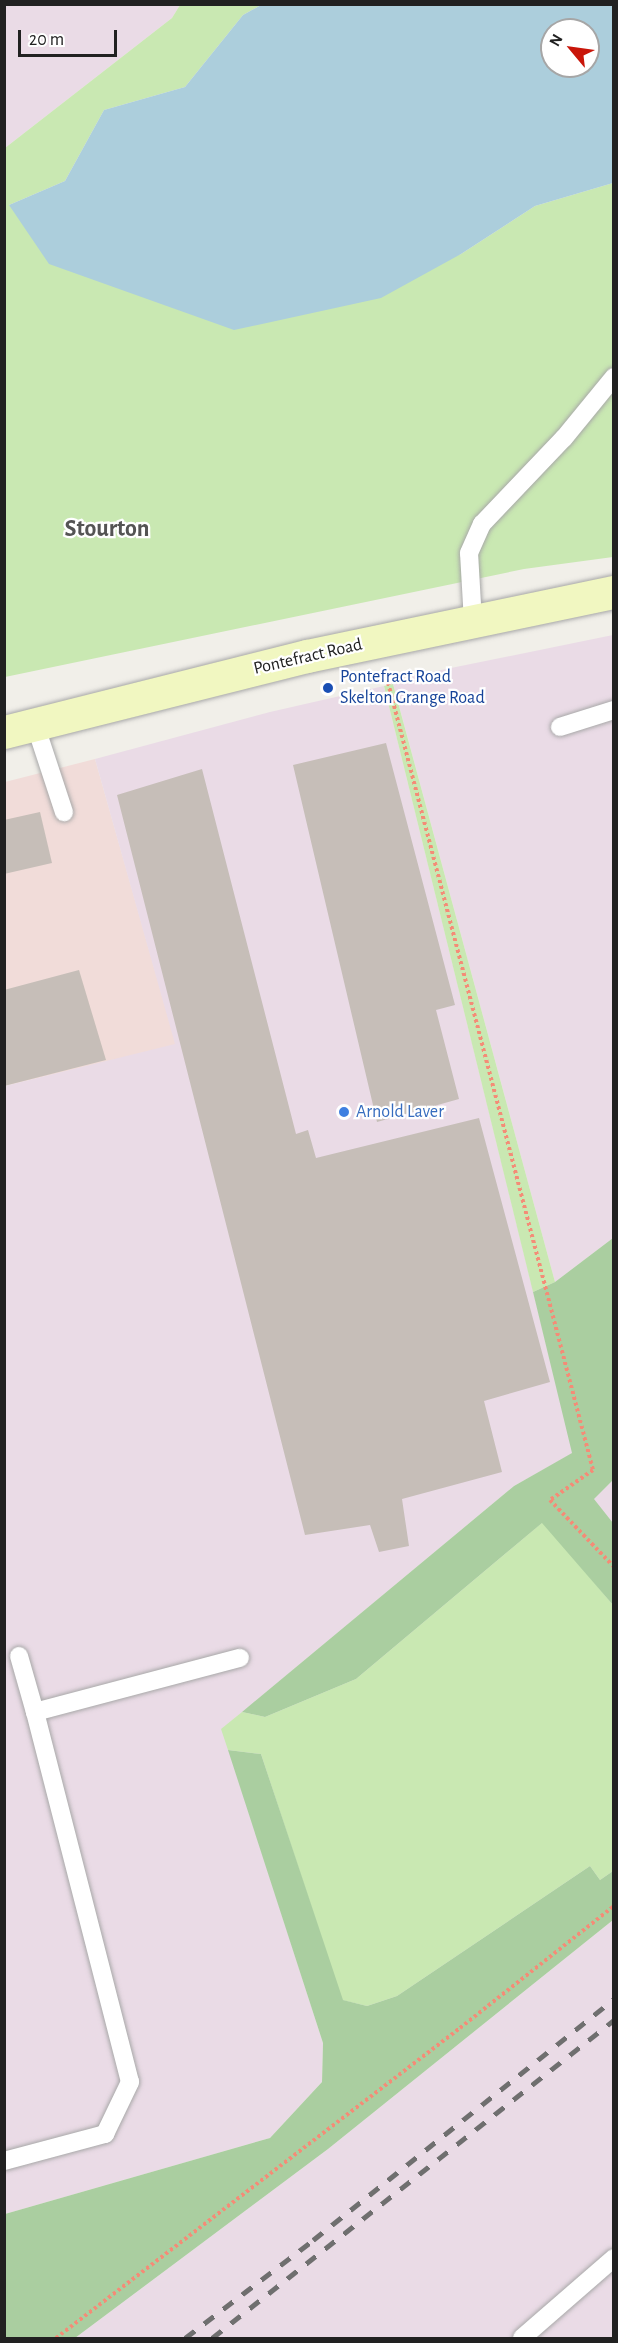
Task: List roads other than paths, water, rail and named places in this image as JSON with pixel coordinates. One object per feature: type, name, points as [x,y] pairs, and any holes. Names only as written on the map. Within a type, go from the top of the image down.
[{"type":"main road","name":"Pontefract Road","points":[[20,728],[307,656],[614,592]]},
{"type":"lane","points":[[473,622],[469,554],[482,524],[564,438],[614,377]]},
{"type":"lane","points":[[560,727],[614,710]]},
{"type":"lane","points":[[20,728],[64,812]]},
{"type":"lane","points":[[4,2161],[105,2134],[130,2082],[19,1656]]},
{"type":"lane","points":[[35,1712],[240,1658]]},
{"type":"lane","points":[[522,2338],[614,2258]]},
{"type":"water","points":[[261,5],[613,5],[613,183],[535,206],[461,254],[381,298],[234,330],[49,264],[9,205],[65,181],[104,110],[185,87],[243,15]]},
{"type":"railway","points":[[185,2338],[313,2240],[614,1999]]},
{"type":"railway","points":[[212,2338],[614,2020]]},
{"type":"place","name":"Pontefract Road Skelton Grange Road","points":[[328,688]]},
{"type":"place","name":"Arnold Laver","points":[[344,1112]]},
{"type":"district","name":"Stourton","points":[[107,530]]}]
